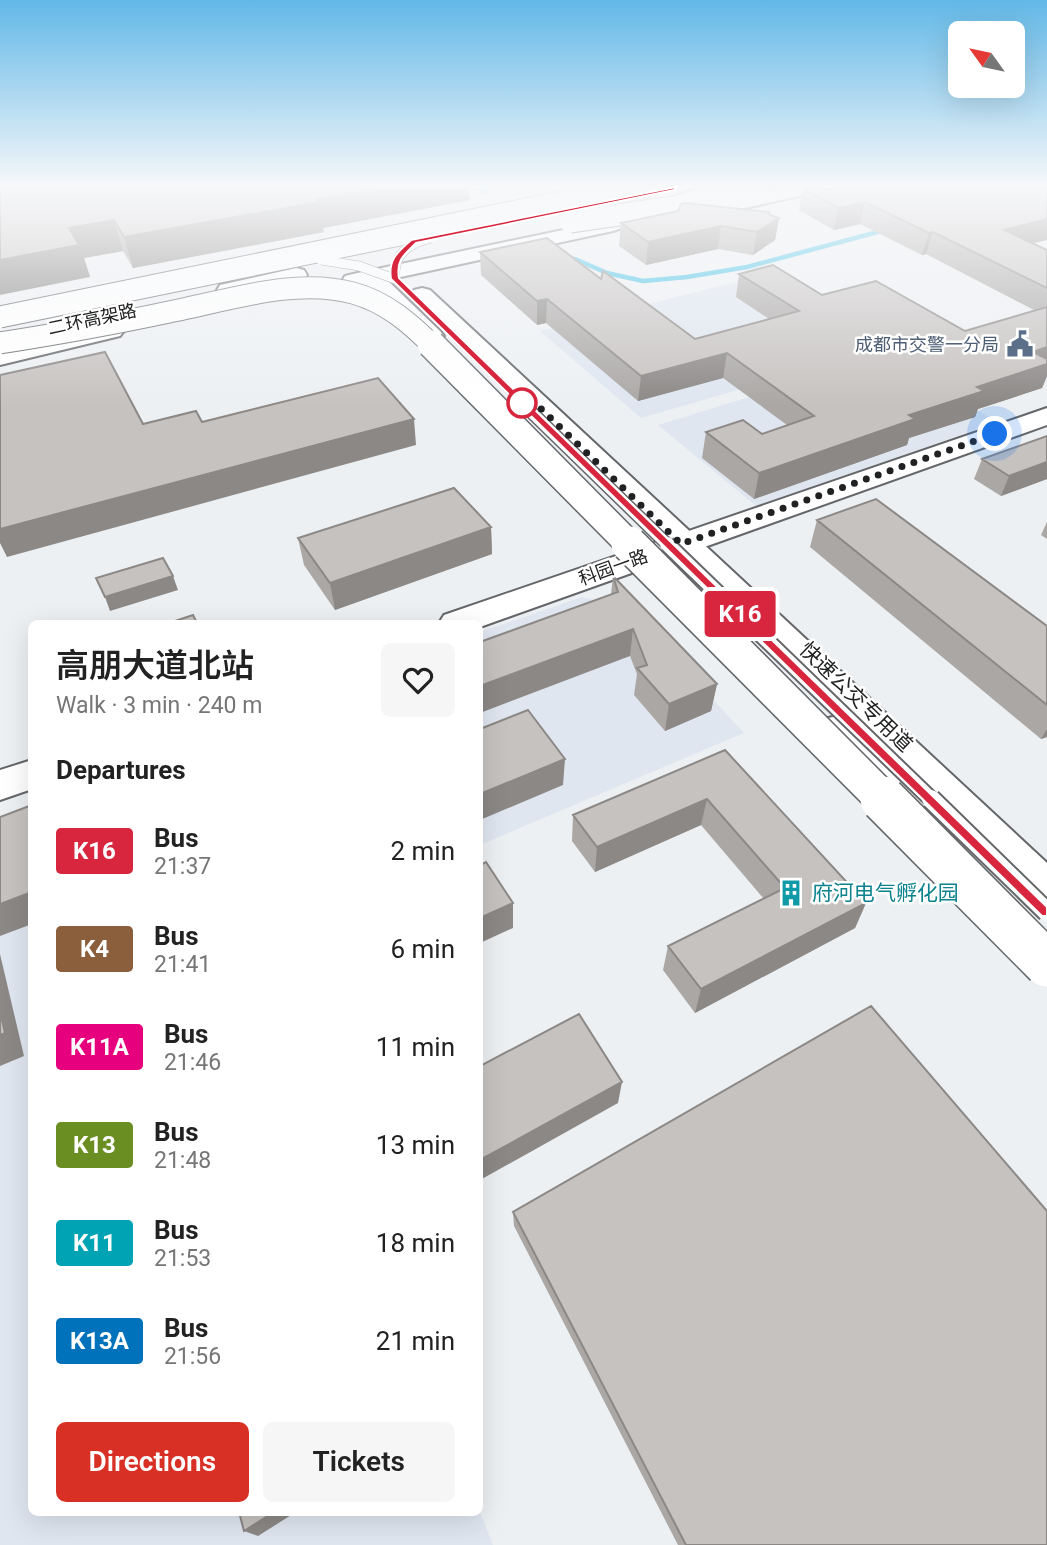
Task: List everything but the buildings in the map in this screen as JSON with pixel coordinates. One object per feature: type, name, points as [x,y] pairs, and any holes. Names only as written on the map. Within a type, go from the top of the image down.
[{"type":"main road","points":[[0,307],[232,260]]},
{"type":"main road","name":"二环高架路","points":[[0,317],[278,260]]},
{"type":"main road","name":"二环高架路","points":[[0,341],[381,260]]},
{"type":"main road","points":[[0,358],[135,326],[460,260]]},
{"type":"main road","points":[[388,276],[669,548],[1047,935]]},
{"type":"main road","points":[[0,341],[53,336],[286,289],[333,289],[373,299],[394,310],[423,336],[1047,964]]},
{"type":"main road","name":"科园一路","points":[[465,620],[1047,416]]},
{"type":"main road","points":[[669,548],[1047,889]]},
{"type":"main road","points":[[0,785],[28,775]]},
{"type":"lane","points":[[0,326],[321,260]]},
{"type":"lane","points":[[322,260],[359,266],[388,276],[395,260]]},
{"type":"lane","name":"快速公交专用道","points":[[388,276],[1047,912]]},
{"type":"shaded area","points":[[756,277],[873,351],[641,418],[540,331]]},
{"type":"shaded area","points":[[887,355],[997,422],[756,506],[658,425]]},
{"type":"shaded area","points":[[582,597],[629,609],[744,733],[483,844],[483,631]]},
{"type":"shaded area","points":[[28,809],[28,1516],[482,1516],[493,1545],[0,1545],[0,819]]},
{"type":"waterway","points":[[578,260],[607,273],[643,281],[687,277],[773,260]]},
{"type":"bus line","name":"K16","points":[[395,260],[393,265],[395,279],[1047,912]]},
{"type":"place","name":"成都市交警一分局","points":[[1020,344]]},
{"type":"place","name":"府河电气孵化园","points":[[791,893]]},
{"type":"route","points":[[522,403],[530,398],[681,544],[995,434]]}]
